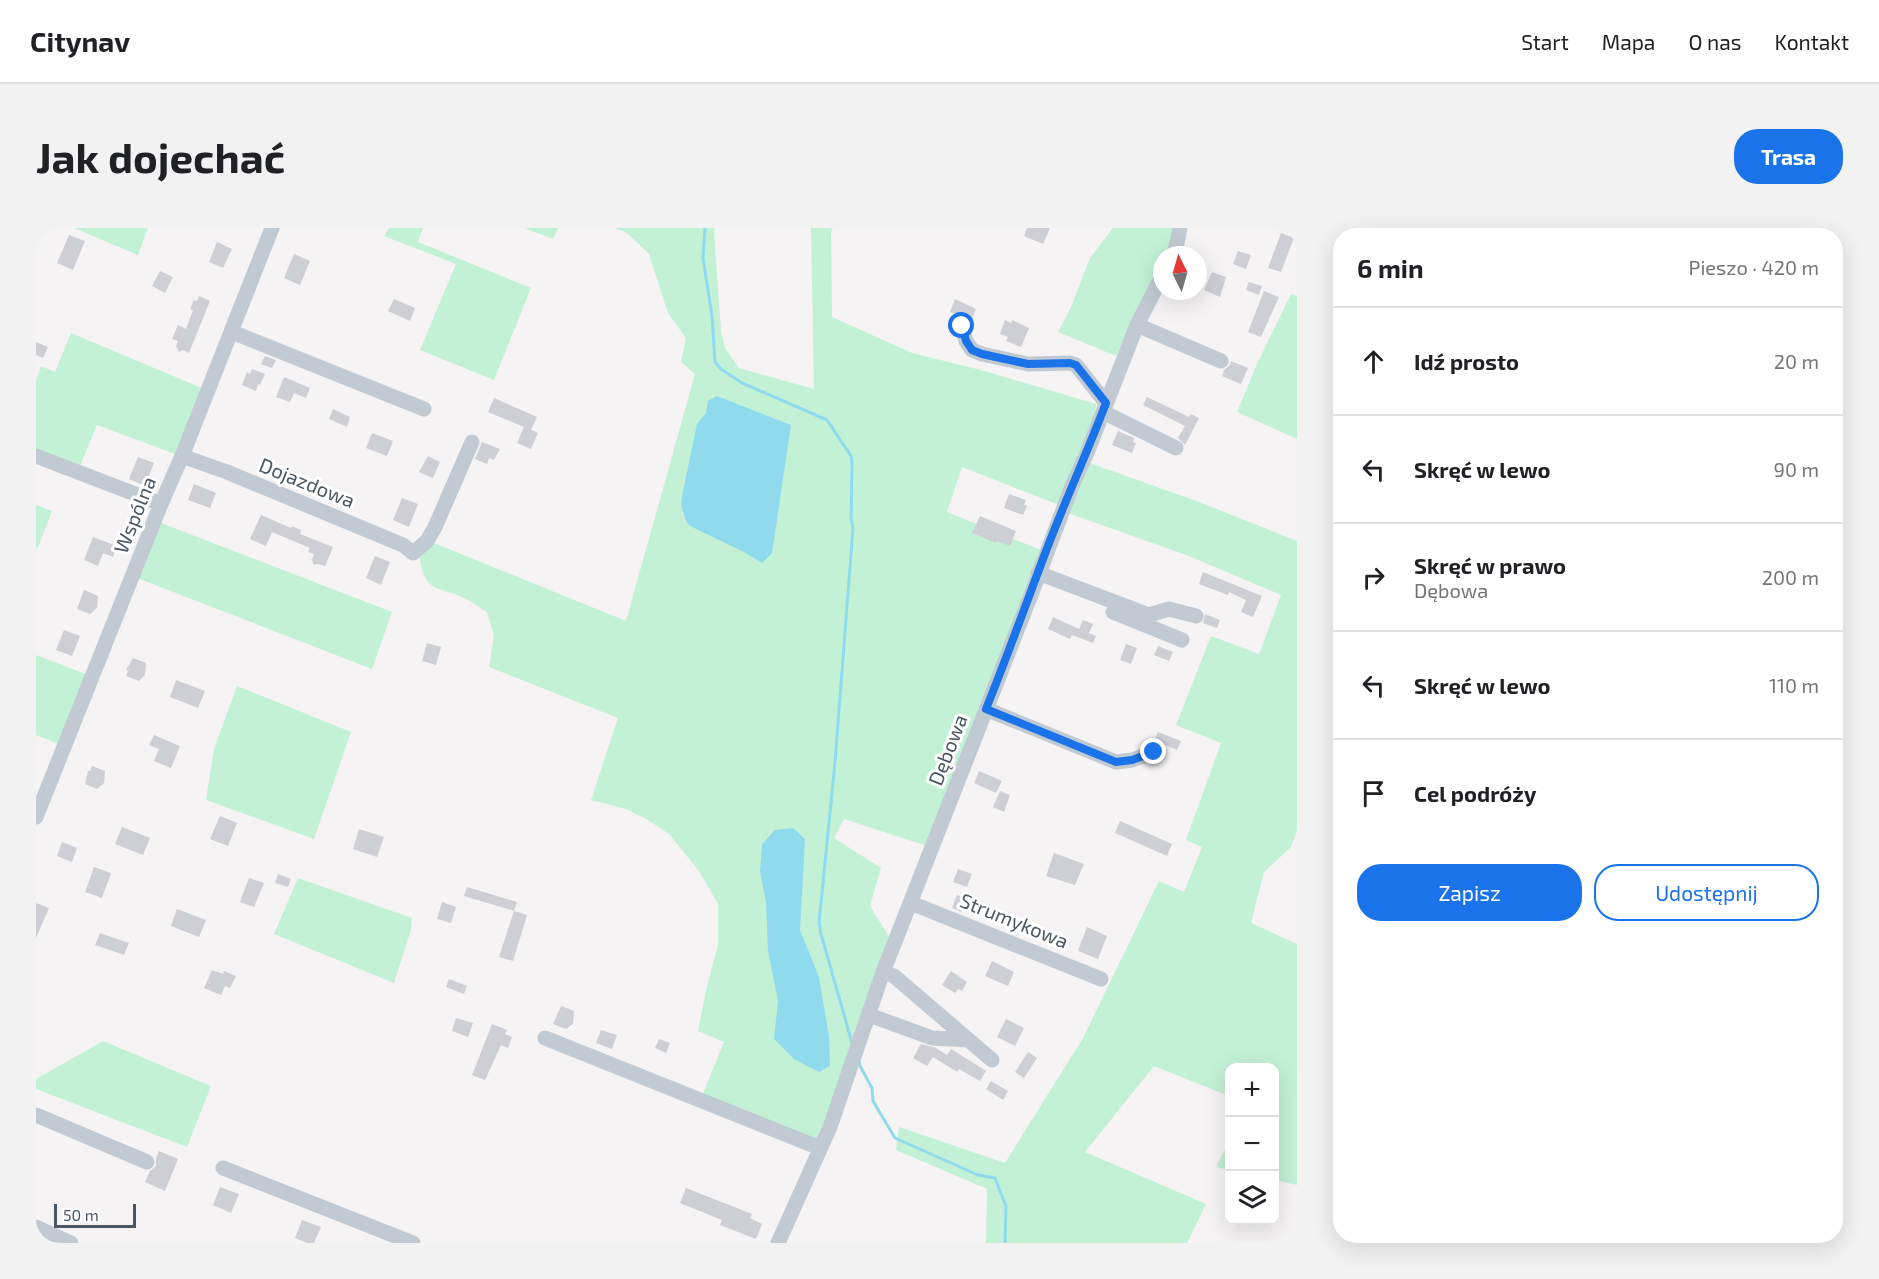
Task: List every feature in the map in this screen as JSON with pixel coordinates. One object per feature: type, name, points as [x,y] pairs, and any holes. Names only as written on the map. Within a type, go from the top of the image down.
[{"type":"street","name":"Wspólna","points":[[36,818],[272,228]]},
{"type":"street","points":[[1177,246],[1180,228]]},
{"type":"street","name":"Dębowa","points":[[778,1243],[830,1127],[883,972],[1137,325],[1153,294]]},
{"type":"street","points":[[1137,325],[1221,361]]},
{"type":"street","points":[[962,326],[966,341],[972,350],[982,354],[1028,364],[1070,363],[1076,365],[1105,407],[1176,448]]},
{"type":"street","points":[[232,332],[424,409]]},
{"type":"street","name":"Dojazdowa","points":[[182,456],[403,545],[413,553],[427,541],[435,527],[472,442]]},
{"type":"street","points":[[36,456],[161,504]]},
{"type":"street","points":[[1037,577],[1149,615],[1169,609],[1196,616]]},
{"type":"street","points":[[1037,577],[1182,640]]},
{"type":"street","points":[[986,709],[1116,762],[1132,760],[1154,752]]},
{"type":"street","name":"Strumykowa","points":[[911,903],[1101,979]]},
{"type":"street","points":[[883,972],[894,976],[992,1060]]},
{"type":"street","points":[[869,1015],[932,1038],[968,1040]]},
{"type":"street","points":[[545,1038],[820,1148]]},
{"type":"street","points":[[36,1114],[147,1162]]},
{"type":"street","points":[[223,1168],[413,1243]]},
{"type":"street","points":[[36,1227],[71,1243]]},
{"type":"green space","points":[[74,228],[148,228],[138,255]]},
{"type":"green space","points":[[389,228],[423,228],[418,242],[531,288],[494,380],[420,350],[456,264],[384,236]]},
{"type":"green space","points":[[524,228],[558,228],[553,239]]},
{"type":"green space","points":[[615,228],[715,228],[721,331],[725,348],[739,368],[814,389],[811,228],[833,228],[831,232],[832,317],[912,353],[981,370],[1096,404],[1094,420],[1059,505],[962,467],[947,512],[1041,550],[927,846],[844,819],[834,838],[881,868],[870,906],[890,938],[819,1140],[702,1096],[724,1042],[698,1031],[718,945],[718,904],[699,871],[669,834],[626,809],[591,800],[618,718],[489,667],[494,636],[487,612],[466,599],[434,587],[425,578],[422,569],[420,557],[434,543],[626,621],[695,374],[681,362],[686,338],[668,313],[649,254],[627,233]]},
{"type":"green space","points":[[1113,228],[1173,228],[1169,246],[1153,246],[1153,280],[1116,356],[1058,332],[1071,307],[1090,258]]},
{"type":"green space","points":[[1291,294],[1297,296],[1297,439],[1237,412]]},
{"type":"green space","points":[[71,333],[204,389],[178,455],[97,425],[79,468],[36,452],[36,380],[41,366],[55,372]]},
{"type":"green space","points":[[1087,462],[1199,502],[1297,541],[1297,831],[1291,847],[1264,872],[1251,923],[1297,944],[1297,1185],[1279,1181],[1279,1063],[1225,1063],[1225,1094],[1154,1066],[1085,1152],[1206,1204],[1187,1243],[986,1243],[987,1189],[896,1150],[899,1127],[1005,1163],[1083,1038],[1159,881],[1184,892],[1202,847],[1186,840],[1221,743],[1176,725],[1211,636],[1259,654],[1281,595],[1189,556],[1068,513]]},
{"type":"green space","points":[[36,505],[52,511],[38,548],[36,547]]},
{"type":"green space","points":[[161,523],[392,612],[372,669],[137,578]]},
{"type":"green space","points":[[36,655],[88,675],[59,744],[36,735]]},
{"type":"green space","points":[[237,686],[351,732],[314,839],[206,800],[214,749]]},
{"type":"green space","points":[[298,878],[412,918],[411,930],[394,983],[274,934]]},
{"type":"green space","points":[[103,1041],[211,1086],[187,1147],[36,1089],[36,1079]]},
{"type":"green space","points":[[1225,1149],[1225,1169],[1216,1167]]},
{"type":"water","points":[[717,396],[791,425],[772,553],[762,563],[690,526],[681,505],[697,424],[706,413],[708,401]]},
{"type":"water","points":[[793,828],[805,839],[800,930],[819,977],[829,1036],[830,1066],[819,1072],[794,1059],[774,1039],[778,1001],[768,951],[766,902],[760,872],[762,844],[775,830]]},
{"type":"building","points":[[1027,228],[1050,228],[1043,244],[1024,236]]},
{"type":"building","points":[[1281,233],[1294,238],[1281,272],[1268,268]]},
{"type":"building","points":[[69,235],[85,241],[73,270],[57,263]]},
{"type":"building","points":[[217,242],[232,249],[223,268],[209,262]]},
{"type":"building","points":[[1238,251],[1251,255],[1246,269],[1233,264]]},
{"type":"building","points":[[294,254],[310,261],[300,285],[284,278]]},
{"type":"building","points":[[160,271],[173,277],[165,293],[152,286]]},
{"type":"building","points":[[1212,272],[1226,277],[1220,297],[1207,291],[1207,283]]},
{"type":"building","points":[[1249,282],[1262,286],[1259,295],[1246,290]]},
{"type":"building","points":[[1264,291],[1279,297],[1261,337],[1248,332]]},
{"type":"building","points":[[199,296],[210,301],[189,353],[183,350],[179,352],[176,346],[178,341],[172,339],[178,325],[186,329],[193,310],[190,309],[194,300],[197,301]]},
{"type":"building","points":[[394,299],[415,308],[410,321],[388,311]]},
{"type":"building","points":[[955,299],[976,309],[971,321],[950,312]]},
{"type":"building","points":[[1005,320],[1011,323],[1012,320],[1029,328],[1021,347],[1006,341],[1008,337],[1000,334]]},
{"type":"building","points":[[36,342],[48,347],[43,358],[36,355]]},
{"type":"building","points":[[265,356],[276,360],[272,368],[261,364]]},
{"type":"building","points":[[1231,361],[1248,368],[1241,384],[1222,376]]},
{"type":"building","points":[[252,369],[265,374],[256,391],[242,385],[247,372],[250,374]]},
{"type":"building","points":[[284,377],[310,388],[306,398],[294,393],[290,402],[276,397]]},
{"type":"building","points":[[1147,397],[1189,417],[1191,414],[1199,418],[1185,445],[1178,438],[1185,426],[1143,405]]},
{"type":"building","points":[[494,398],[537,417],[531,430],[538,433],[531,449],[517,443],[524,427],[488,412]]},
{"type":"building","points":[[333,409],[350,417],[347,427],[329,419]]},
{"type":"building","points":[[1118,431],[1134,438],[1133,442],[1136,443],[1132,453],[1112,445]]},
{"type":"building","points":[[372,433],[393,441],[387,456],[366,448]]},
{"type":"building","points":[[482,442],[500,449],[494,460],[489,458],[487,464],[475,459]]},
{"type":"building","points":[[428,456],[440,462],[433,478],[419,472]]},
{"type":"building","points":[[138,457],[154,463],[145,486],[129,479]]},
{"type":"building","points":[[194,484],[216,493],[210,508],[188,500]]},
{"type":"building","points":[[1009,494],[1026,500],[1024,505],[1027,506],[1023,515],[1004,508]]},
{"type":"building","points":[[402,498],[418,504],[409,527],[393,520]]},
{"type":"building","points":[[261,515],[301,530],[300,534],[333,547],[325,566],[314,565],[312,560],[314,554],[308,552],[310,548],[272,532],[266,546],[250,539]]},
{"type":"building","points":[[980,516],[1016,531],[1010,546],[972,533]]},
{"type":"building","points":[[93,537],[117,546],[113,557],[103,553],[98,566],[84,560]]},
{"type":"building","points":[[375,556],[390,562],[381,585],[366,578]]},
{"type":"building","points":[[1203,572],[1262,596],[1253,617],[1241,612],[1246,600],[1229,592],[1228,595],[1199,584]]},
{"type":"building","points":[[84,590],[98,596],[97,608],[90,614],[77,609]]},
{"type":"building","points":[[1205,614],[1220,620],[1217,628],[1203,623]]},
{"type":"building","points":[[1053,617],[1079,629],[1083,620],[1093,624],[1089,633],[1096,636],[1093,643],[1072,635],[1070,639],[1048,629]]},
{"type":"building","points":[[64,630],[80,636],[72,656],[56,650]]},
{"type":"building","points":[[427,643],[441,647],[436,665],[422,661]]},
{"type":"building","points":[[1126,644],[1137,648],[1131,664],[1120,660]]},
{"type":"building","points":[[1158,646],[1173,652],[1169,661],[1154,655]]},
{"type":"building","points":[[133,658],[146,663],[145,675],[139,681],[126,676],[128,671],[126,670]]},
{"type":"building","points":[[176,680],[205,691],[198,708],[170,697]]},
{"type":"building","points":[[1158,732],[1181,741],[1177,750],[1154,740]]},
{"type":"building","points":[[154,735],[180,746],[171,768],[154,761],[159,749],[149,745]]},
{"type":"building","points":[[92,766],[105,771],[104,783],[97,789],[85,784],[88,771]]},
{"type":"building","points":[[979,771],[1002,781],[996,793],[974,783]]},
{"type":"building","points":[[1000,791],[1010,795],[1004,812],[993,807]]},
{"type":"building","points":[[220,816],[237,823],[228,846],[210,839]]},
{"type":"building","points":[[1120,821],[1172,844],[1167,856],[1115,833]]},
{"type":"building","points":[[122,827],[150,838],[143,855],[115,844]]},
{"type":"building","points":[[359,829],[384,837],[377,857],[353,849]]},
{"type":"building","points":[[62,842],[77,848],[72,862],[57,856]]},
{"type":"building","points":[[1054,853],[1084,864],[1075,885],[1046,876]]},
{"type":"building","points":[[94,867],[111,873],[102,898],[85,892]]},
{"type":"building","points":[[958,869],[972,874],[967,887],[953,882]]},
{"type":"building","points":[[278,874],[291,879],[288,887],[275,883]]},
{"type":"building","points":[[249,878],[264,883],[254,907],[240,902]]},
{"type":"building","points":[[467,887],[517,902],[514,911],[464,896]]},
{"type":"building","points":[[957,895],[967,899],[961,912],[952,908]]},
{"type":"building","points":[[442,902],[456,907],[451,923],[437,919]]},
{"type":"building","points":[[36,903],[49,908],[36,938]]},
{"type":"building","points":[[177,909],[206,920],[199,937],[171,926]]},
{"type":"building","points":[[514,911],[527,915],[513,961],[499,957]]},
{"type":"building","points":[[1087,927],[1107,936],[1098,959],[1078,951]]},
{"type":"building","points":[[100,933],[129,943],[124,955],[95,945]]},
{"type":"building","points":[[992,961],[1014,972],[1008,986],[985,976]]},
{"type":"building","points":[[212,970],[223,974],[224,971],[236,976],[230,988],[225,986],[221,995],[204,988]]},
{"type":"building","points":[[951,971],[967,982],[962,991],[958,989],[955,993],[942,985]]},
{"type":"building","points":[[449,979],[467,986],[464,994],[446,987]]},
{"type":"building","points":[[561,1006],[574,1011],[573,1024],[566,1029],[553,1024]]},
{"type":"building","points":[[456,1018],[473,1023],[468,1037],[452,1031]]},
{"type":"building","points":[[1006,1019],[1024,1028],[1015,1046],[997,1037]]},
{"type":"building","points":[[492,1024],[507,1030],[505,1034],[512,1037],[508,1048],[501,1045],[485,1080],[472,1075]]},
{"type":"building","points":[[601,1030],[617,1035],[612,1049],[596,1043]]},
{"type":"building","points":[[659,1039],[670,1043],[666,1053],[655,1048]]},
{"type":"building","points":[[921,1044],[936,1048],[947,1055],[951,1049],[986,1071],[980,1081],[959,1069],[957,1072],[933,1057],[927,1066],[913,1058]]},
{"type":"building","points":[[1028,1052],[1037,1058],[1024,1078],[1015,1072]]},
{"type":"building","points":[[991,1081],[1008,1091],[1003,1100],[986,1089]]},
{"type":"building","points":[[159,1151],[178,1159],[165,1191],[145,1182],[150,1171],[156,1166]]},
{"type":"building","points":[[220,1187],[239,1194],[231,1213],[213,1205]]},
{"type":"building","points":[[686,1188],[752,1214],[750,1218],[762,1224],[756,1239],[720,1225],[722,1220],[680,1203]]},
{"type":"building","points":[[302,1220],[321,1227],[314,1243],[295,1238]]},
{"type":"waterway","points":[[705,228],[703,258],[712,316],[715,362],[721,369],[742,383],[827,420],[851,456],[853,528],[835,762],[819,923],[852,1043]]},
{"type":"waterway","points":[[859,1061],[872,1088],[873,1101],[895,1138],[978,1175],[995,1178],[1006,1206],[1005,1243]]},
{"type":"route","points":[[962,326],[966,341],[972,350],[982,354],[1028,364],[1070,363],[1076,365],[1106,403],[986,709],[1116,762],[1132,760],[1154,752]]}]
